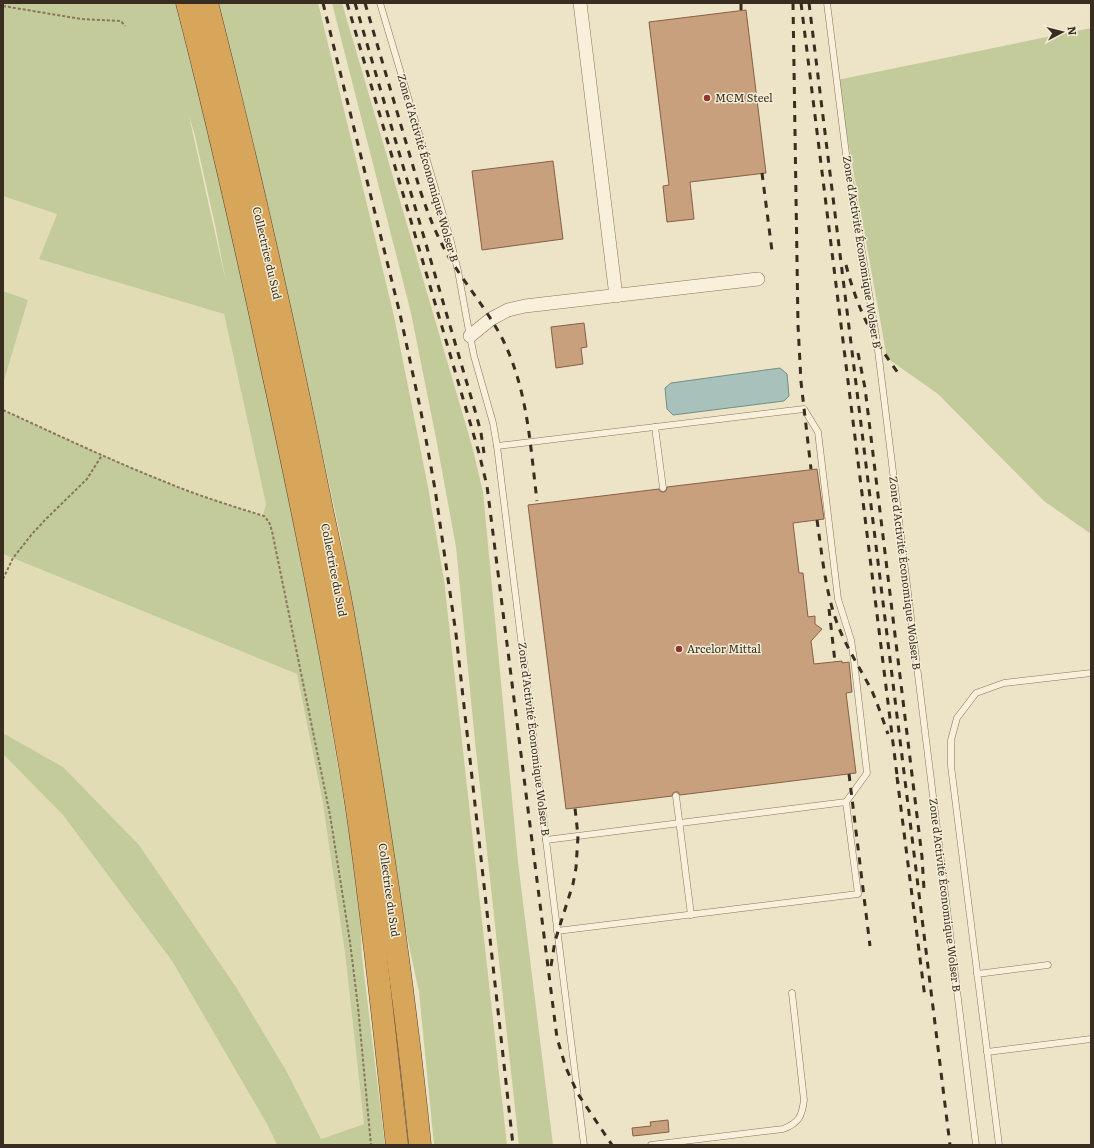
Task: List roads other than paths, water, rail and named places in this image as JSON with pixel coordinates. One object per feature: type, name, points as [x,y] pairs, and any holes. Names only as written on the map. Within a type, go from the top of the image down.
[{"type":"highway","name":"Collectrice du Sud","points":[[187,3],[244,241],[287,434],[327,634],[368,887],[397,1145]]},
{"type":"highway","name":"Collectrice du Sud","points":[[207,3],[262,230],[305,422],[347,633],[394,920],[420,1145]]},
{"type":"street","points":[[580,3],[616,296]]},
{"type":"street","points":[[470,336],[491,319],[508,310],[525,306],[758,279]]},
{"type":"lane","name":"Zone d'Activité Économique Wolser B","points":[[380,3],[450,238],[458,271],[470,336],[493,423],[584,1145]]},
{"type":"lane","name":"Zone d'Activité Économique Wolser B","points":[[827,3],[847,162],[877,342],[976,1145]]},
{"type":"lane","points":[[497,446],[804,409],[818,432],[838,599],[851,640],[854,660],[867,773],[846,802],[858,894],[558,931]]},
{"type":"lane","points":[[655,427],[663,488]]},
{"type":"lane","points":[[999,1145],[951,766],[951,740],[958,718],[976,693],[1004,683],[1091,673]]},
{"type":"lane","points":[[676,796],[691,915]]},
{"type":"lane","points":[[546,840],[846,802]]},
{"type":"lane","points":[[977,974],[1048,964]]},
{"type":"lane","points":[[651,1145],[783,1129],[791,1126],[798,1119],[802,1112],[804,1100],[792,993]]},
{"type":"lane","points":[[987,1052],[1090,1039]]},
{"type":"water","points":[[780,368],[787,374],[789,396],[784,401],[673,415],[667,409],[665,388],[671,383]]},
{"type":"railway","points":[[323,3],[400,314],[421,412],[435,489],[456,634],[513,1145]]},
{"type":"railway","points":[[347,3],[479,453],[487,486],[557,1038],[566,1068],[578,1094],[612,1145]]},
{"type":"railway","points":[[355,3],[476,414],[484,453]]},
{"type":"railway","points":[[365,3],[426,208],[450,259],[496,328],[511,358],[523,397],[527,418],[537,501]]},
{"type":"railway","points":[[741,3],[741,11]]},
{"type":"railway","points":[[793,3],[798,325],[801,382],[811,469]]},
{"type":"railway","points":[[801,3],[898,783]]},
{"type":"railway","points":[[809,3],[950,1145]]},
{"type":"railway","points":[[762,173],[772,251]]},
{"type":"railway","points":[[846,265],[863,315],[883,352],[901,377]]},
{"type":"railway","points":[[858,353],[865,388],[922,857],[924,889]]},
{"type":"railway","points":[[817,520],[827,585],[837,623],[849,649],[872,691],[888,734]]},
{"type":"railway","points":[[829,609],[835,662]]},
{"type":"railway","points":[[849,774],[870,946]]},
{"type":"railway","points":[[897,777],[925,998]]},
{"type":"railway","points":[[551,966],[555,941],[573,884],[576,868],[578,836],[575,808]]},
{"type":"place","name":"MCM Steel","points":[[707,98]]},
{"type":"place","name":"Arcelor Mittal","points":[[679,649]]}]
